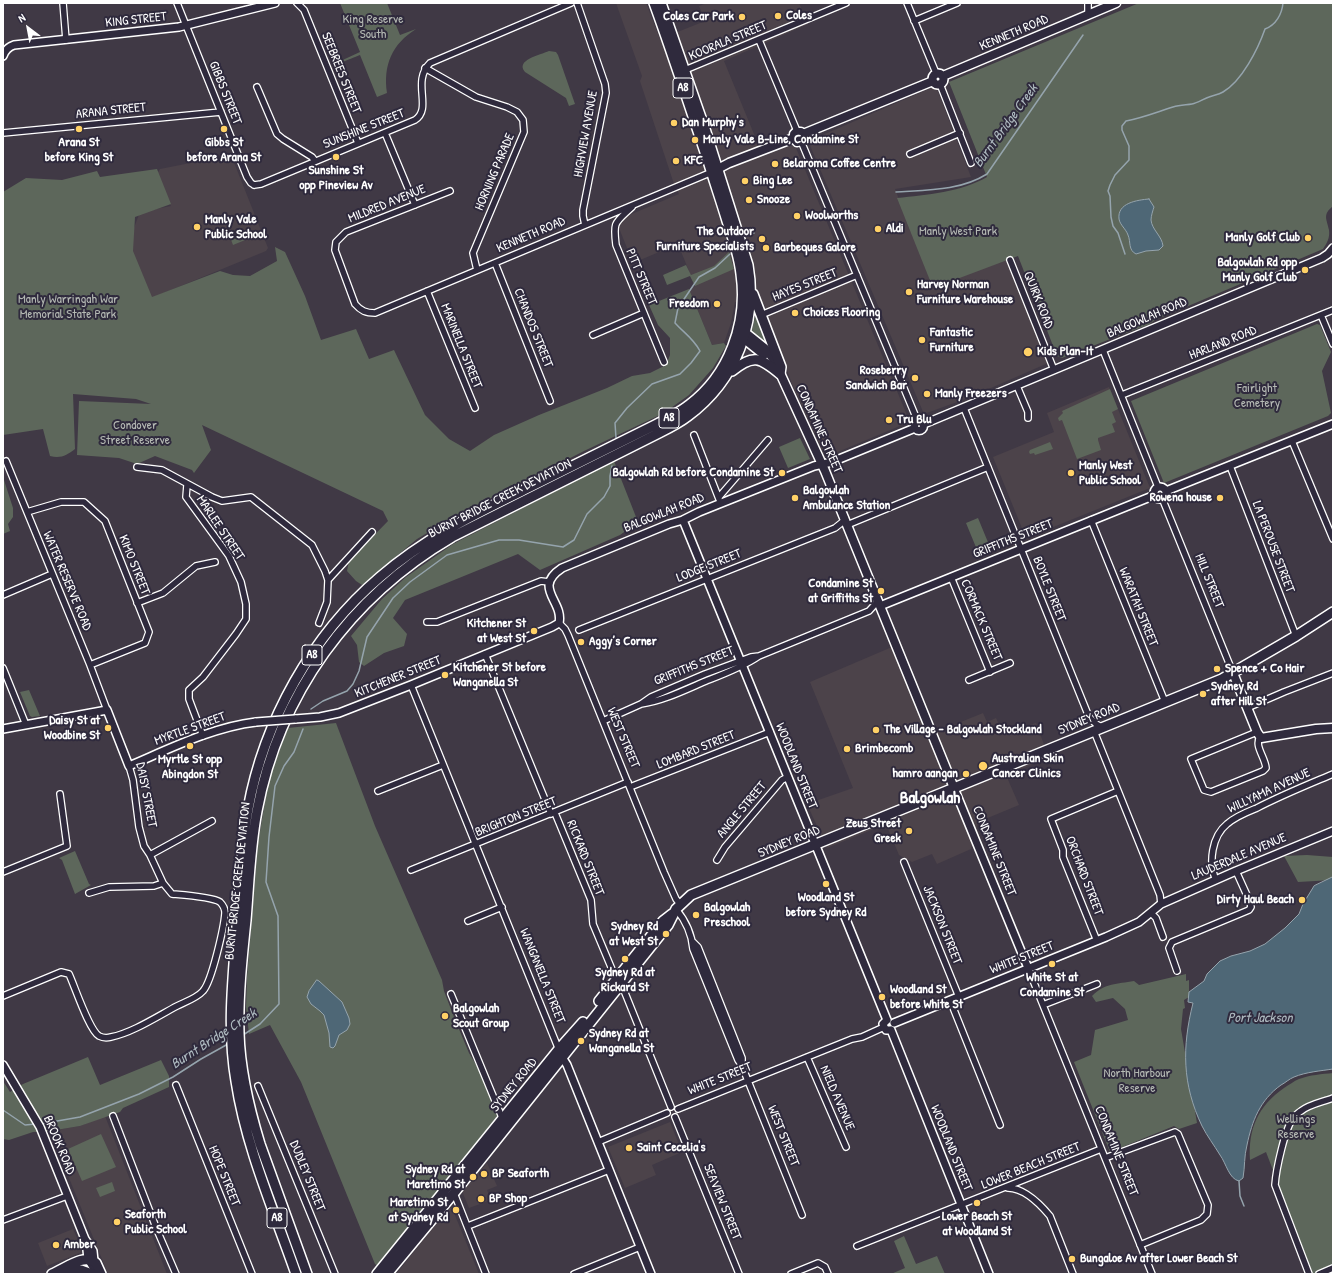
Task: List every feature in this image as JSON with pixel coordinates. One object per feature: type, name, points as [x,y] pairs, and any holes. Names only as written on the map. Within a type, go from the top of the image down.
[{"type":"main road","name":"A8","points":[[654,3],[715,171]]},
{"type":"main road","name":"A8","points":[[661,3],[685,70],[739,247],[748,265],[751,287]]},
{"type":"main road","name":"KENNETH ROAD","points":[[715,171],[729,163],[799,136],[1116,3]]},
{"type":"main road","name":"A8","points":[[739,247],[743,289],[742,335]]},
{"type":"main road","points":[[751,287],[781,367],[780,374]]},
{"type":"main road","name":"BURNT BRIDGE CREEK DEVIATION","points":[[307,1274],[260,1144],[235,1040],[251,848],[260,794],[282,726],[303,686],[324,653],[349,620],[373,595],[420,557],[467,528],[673,426],[702,405],[719,388],[735,362],[750,310],[751,287]]},
{"type":"main road","name":"BURNT BRIDGE CREEK DEVIATION","points":[[296,1274],[245,1125],[236,1081],[235,1040],[231,993],[244,837],[252,791],[264,749],[287,696],[304,667],[329,631],[357,599],[378,579],[434,537],[484,510],[655,425],[690,405],[707,389],[722,369],[742,335]]},
{"type":"main road","name":"CONDAMINE STREET","points":[[742,335],[772,363],[780,374],[822,464],[954,788]]},
{"type":"main road","points":[[729,373],[746,360],[754,359],[768,363],[780,374]]},
{"type":"main road","name":"SYDNEY ROAD","points":[[387,1274],[451,1190],[560,1053],[619,981],[668,925],[676,909],[696,893],[1222,679],[1296,636],[1333,612]]},
{"type":"main road","points":[[1233,673],[1258,734],[1263,738],[1316,728],[1333,728]]},
{"type":"main road","name":"SYDNEY ROAD","points":[[377,1274],[451,1190]]},
{"type":"main road","points":[[55,1273],[75,1263],[98,1265],[101,1274]]},
{"type":"main road","points":[[55,1273],[72,1269],[81,1270],[91,1265]]},
{"type":"street","points":[[63,3],[66,40]]},
{"type":"street","name":"GIBBS STREET","points":[[177,3],[247,177],[254,187]]},
{"type":"street","name":"KING STREET","points":[[3,56],[4,52],[11,46],[186,26],[275,3]]},
{"type":"street","name":"SEEBREES STREET","points":[[297,3],[304,10]]},
{"type":"street","name":"SEEBREES STREET","points":[[304,3],[304,10],[358,143]]},
{"type":"street","points":[[425,68],[436,59],[571,3]]},
{"type":"street","name":"HIGHVIEW AVENUE","points":[[577,3],[606,89],[583,210],[585,225]]},
{"type":"street","name":"KOORALA STREET","points":[[685,70],[846,3]]},
{"type":"street","points":[[908,3],[971,162]]},
{"type":"street","points":[[914,21],[957,3]]},
{"type":"street","points":[[1088,3],[1088,15]]},
{"type":"street","points":[[759,40],[919,425]]},
{"type":"street","name":"SUNSHINE STREET","points":[[254,187],[415,120],[422,114],[422,79],[425,68]]},
{"type":"street","name":"HORNING PARADE","points":[[425,68],[476,97],[512,109],[521,116],[523,120],[524,132],[473,253],[474,265],[477,270]]},
{"type":"street","points":[[257,87],[277,134],[312,157],[315,161]]},
{"type":"street","name":"ARANA STREET","points":[[3,133],[221,112]]},
{"type":"street","points":[[385,133],[415,205]]},
{"type":"street","points":[[910,154],[960,133]]},
{"type":"street","name":"KENNETH ROAD","points":[[360,309],[367,313],[375,313],[715,171]]},
{"type":"street","name":"MILDRED AVENUE","points":[[360,309],[355,304],[335,250],[336,242],[346,232],[450,191]]},
{"type":"street","name":"PITT STREET","points":[[635,204],[618,218],[615,226],[616,245],[664,362]]},
{"type":"street","name":"BALGOWLAH ROAD","points":[[549,582],[555,573],[562,568],[669,524],[683,520],[720,500],[812,466],[832,462],[919,425],[964,408],[1322,258],[1333,248]]},
{"type":"street","name":"QUIRK ROAD","points":[[1010,260],[1054,370]]},
{"type":"street","name":"CHANDOS STREET","points":[[495,263],[550,401]]},
{"type":"street","name":"HAYES STREET","points":[[761,315],[857,275]]},
{"type":"street","name":"MARINELLA STREET","points":[[427,291],[475,408]]},
{"type":"street","name":"HARLAND ROAD","points":[[1122,395],[1333,310]]},
{"type":"street","points":[[593,335],[644,313]]},
{"type":"street","points":[[1321,315],[1333,344]]},
{"type":"street","points":[[1103,350],[1158,488]]},
{"type":"street","points":[[1017,386],[1028,412],[1028,418]]},
{"type":"street","name":"BOYLE STREET","points":[[964,408],[1089,717],[1103,728]]},
{"type":"street","points":[[1166,491],[1333,424]]},
{"type":"street","points":[[694,435],[720,500],[768,440]]},
{"type":"street","points":[[1292,441],[1333,539]]},
{"type":"street","name":"WATER RESERVE ROAD","points":[[6,461],[107,710]]},
{"type":"street","points":[[137,466],[162,470],[187,485],[222,501],[251,497],[312,545],[328,580],[327,602],[319,623]]},
{"type":"street","name":"LA PEROUSE STREET","points":[[1230,466],[1296,636]]},
{"type":"street","name":"LODGE STREET","points":[[579,630],[835,528],[846,522],[988,467]]},
{"type":"street","name":"MARLEE STREET","points":[[187,485],[186,497],[229,556],[241,582],[246,604],[246,619],[208,671],[188,693],[203,736]]},
{"type":"street","points":[[1158,488],[1164,488],[1166,491]]},
{"type":"street","points":[[1158,488],[1155,491],[1155,495],[1159,499],[1165,496],[1166,491]]},
{"type":"street","name":"GRIFFITHS STREET","points":[[603,721],[869,611],[879,604],[951,578],[1155,495]]},
{"type":"street","name":"HILL STREET","points":[[1162,498],[1233,673]]},
{"type":"street","name":"KIMO STREET","points":[[27,512],[61,502],[84,502],[105,521],[149,632],[145,643],[90,665]]},
{"type":"street","name":"WOODLAND STREET","points":[[683,520],[989,1274]]},
{"type":"street","name":"WARATAH STREET","points":[[1091,520],[1165,702]]},
{"type":"street","points":[[328,580],[372,532]]},
{"type":"street","points":[[137,603],[163,593],[196,566],[215,562]]},
{"type":"street","points":[[3,595],[52,574]]},
{"type":"street","name":"CORMACK STREET","points":[[951,578],[990,672]]},
{"type":"street","points":[[427,622],[437,622],[541,581],[549,582]]},
{"type":"street","name":"WEST STREET","points":[[549,582],[549,590],[560,617],[559,623],[568,635],[630,785],[676,899],[676,909],[684,920],[692,941],[693,950],[738,1060],[748,1080],[802,1215]]},
{"type":"street","name":"KITCHENER STREET","points":[[238,725],[256,722],[320,717],[339,713],[411,686],[559,623]]},
{"type":"street","name":"RICKARD STREET","points":[[485,654],[591,900],[593,924],[619,981]]},
{"type":"street","points":[[969,680],[1010,664]]},
{"type":"street","points":[[3,668],[26,725]]},
{"type":"street","points":[[1247,708],[1333,673]]},
{"type":"street","name":"WANGANELLA STREET","points":[[411,686],[560,1053],[567,1065],[610,1170],[651,1274]]},
{"type":"street","points":[[3,728],[107,710]]},
{"type":"street","name":"DAISY STREET","points":[[107,710],[129,766],[134,786],[139,827],[144,846],[150,855],[163,883]]},
{"type":"street","name":"MYRTLE STREET","points":[[129,766],[203,736],[238,725]]},
{"type":"street","points":[[1094,731],[1160,895],[1156,908],[1156,918],[1163,937]]},
{"type":"street","name":"LOMBARD STREET","points":[[630,785],[654,779],[770,732]]},
{"type":"street","points":[[1258,734],[1257,741],[1266,768],[1263,771],[1211,792],[1204,790],[1191,759],[1258,734]]},
{"type":"street","points":[[378,791],[443,764]]},
{"type":"street","name":"WILLYAMA AVENUE","points":[[1216,880],[1213,870],[1213,852],[1216,838],[1226,824],[1286,793],[1333,774]]},
{"type":"street","name":"ANGLE STREET","points":[[717,860],[725,847],[782,780],[788,777]]},
{"type":"street","name":"BRIGHTON STREET","points":[[411,870],[630,785]]},
{"type":"street","name":"CONDAMINE STREET","points":[[954,788],[1152,1274]]},
{"type":"street","name":"ORCHARD STREET","points":[[1098,941],[1063,857],[1063,850],[1051,819],[1118,791]]},
{"type":"street","points":[[3,872],[67,846],[60,794]]},
{"type":"street","points":[[150,855],[212,821]]},
{"type":"street","name":"LAUDERDALE AVENUE","points":[[1156,908],[1236,871],[1333,830]]},
{"type":"street","name":"JACKSON STREET","points":[[904,862],[959,997]]},
{"type":"street","points":[[1177,971],[1169,948],[1172,942],[1249,910],[1251,907],[1236,871]]},
{"type":"street","points":[[3,996],[61,972],[69,974],[92,1028],[99,1036],[107,1038],[140,1026],[200,993],[206,988],[210,979],[223,927],[225,911],[220,902],[209,898],[172,894],[163,883],[154,886],[109,887],[89,893]]},
{"type":"street","points":[[468,921],[502,907]]},
{"type":"street","name":"WHITE STREET","points":[[678,1109],[852,1039],[866,1036],[889,1025],[1028,968],[1098,941],[1139,922],[1156,908]]},
{"type":"street","points":[[619,981],[671,1107]]},
{"type":"street","points":[[1043,1005],[1097,984]]},
{"type":"street","points":[[451,994],[505,1123]]},
{"type":"street","points":[[950,1000],[1000,1125]]},
{"type":"street","name":"NIELD AVENUE","points":[[807,1057],[846,1147]]},
{"type":"street","name":"BROOK ROAD","points":[[3,1065],[40,1127],[85,1239],[91,1265]]},
{"type":"street","name":"HOPE STREET","points":[[176,1086],[252,1274]]},
{"type":"street","name":"DUDLEY STREET","points":[[258,1086],[335,1274]]},
{"type":"street","points":[[1309,1274],[1275,1185],[1276,1176],[1285,1138],[1294,1117],[1302,1110],[1312,1105],[1333,1098]]},
{"type":"street","points":[[667,1113],[670,1117],[675,1117],[678,1114],[678,1109],[671,1107]]},
{"type":"street","points":[[598,1142],[667,1113],[671,1107]]},
{"type":"street","points":[[113,1116],[157,1230],[176,1274]]},
{"type":"street","name":"SEAVIEW STREET","points":[[675,1117],[740,1274]]},
{"type":"street","points":[[1105,1158],[1171,1132],[1175,1132],[1178,1134],[1208,1205],[1207,1214],[1201,1220],[1140,1245]]},
{"type":"street","name":"LOWER BEACH STREET","points":[[857,1246],[1102,1149]]},
{"type":"street","points":[[468,1226],[610,1170]]},
{"type":"street","points":[[1004,1189],[1014,1188],[1021,1190],[1050,1216],[1074,1274]]},
{"type":"street","points":[[451,1190],[468,1226],[486,1274]]},
{"type":"street","points":[[4,1218],[67,1196]]},
{"type":"street","points":[[574,1274],[640,1247]]},
{"type":"street","points":[[791,1274],[818,1263],[825,1267],[828,1274]]},
{"type":"street","points":[[91,1265],[97,1274]]},
{"type":"street","points":[[1319,1274],[1333,1268]]},
{"type":"shaded area","points":[[616,3],[646,3],[660,39],[705,21],[699,6],[707,3],[799,3],[808,24],[724,61],[763,156],[792,145],[796,148],[909,420],[907,423],[828,456],[824,454],[792,384],[764,304],[735,302],[731,323],[724,343],[712,345],[689,289],[695,286],[678,244],[633,263],[617,223],[620,219],[679,194],[673,181],[640,81],[642,76]]},
{"type":"shaded area","points":[[931,88],[937,89],[971,177],[895,189],[933,287],[1007,259],[1048,363],[968,398],[924,414],[809,143],[811,140]]},
{"type":"shaded area","name":"Manly Vale Public School","points":[[231,155],[268,248],[266,251],[149,299],[127,246],[140,212],[171,206],[154,178],[160,169]]},
{"type":"shaded area","name":"Manly West Public School","points":[[1109,387],[1150,488],[1026,538],[993,457],[1054,432],[1047,413]]},
{"type":"shaded area","points":[[892,647],[929,735],[983,713],[987,722],[996,718],[1003,733],[1036,723],[1049,758],[1006,775],[1019,805],[978,822],[971,849],[937,864],[932,854],[912,862],[899,855],[886,824],[827,848],[807,804],[853,788],[810,682]]},
{"type":"shaded area","name":"Seaforth Public School","points":[[105,1116],[167,1274],[108,1274],[50,1131],[80,1126]]},
{"type":"shaded area","points":[[670,1122],[682,1152],[652,1165],[656,1175],[625,1188],[608,1147]]},
{"type":"shaded area","name":"BP Seaforth","points":[[487,1163],[497,1186],[487,1190],[491,1200],[469,1208],[462,1191]]},
{"type":"shaded area","points":[[449,1208],[452,1208],[479,1274],[396,1274]]},
{"type":"shaded area","points":[[73,1229],[82,1249],[80,1253],[47,1266],[38,1243]]},
{"type":"green space","name":"King Reserve South","points":[[340,3],[387,3],[400,35],[416,29],[401,41],[391,56],[386,73],[387,93],[377,97],[360,55],[335,65],[334,64],[360,52]]},
{"type":"green space","name":"Manly Golf Club","points":[[1139,3],[1333,3],[1333,206],[1326,215],[1329,238],[1323,249],[1155,320],[1148,325],[1062,358],[1057,356],[1018,256],[933,288],[897,198],[932,194],[955,189],[987,177],[949,82]]},
{"type":"green space","points":[[549,51],[556,52],[558,55],[575,104],[569,106],[566,98],[525,72],[523,68],[523,64],[530,58]]},
{"type":"green space","points":[[157,169],[171,204],[135,217],[133,251],[152,297],[220,271],[233,275],[250,276],[277,261],[275,247],[285,252],[305,296],[321,340],[356,329],[369,359],[394,350],[425,415],[449,439],[470,451],[494,435],[539,415],[607,388],[632,376],[650,373],[666,365],[670,355],[670,338],[658,325],[649,305],[689,289],[712,345],[724,343],[726,346],[713,368],[689,395],[664,413],[584,451],[456,516],[417,539],[362,585],[347,571],[349,561],[388,521],[383,511],[202,425],[211,450],[194,473],[192,470],[155,456],[137,464],[119,458],[77,455],[79,401],[151,404],[136,399],[73,394],[75,449],[61,457],[50,456],[43,429],[3,435],[3,192],[26,178],[62,180],[97,171],[100,177]]},
{"type":"green space","points":[[247,230],[250,238],[233,245],[230,237]]},
{"type":"green space","points":[[729,252],[734,269],[695,286],[690,276],[667,285],[663,275],[686,265],[691,275],[714,266]]},
{"type":"green space","points":[[756,313],[773,351],[751,334]]},
{"type":"green space","name":"Fairlight Cemetery","points":[[1317,324],[1320,325],[1331,352],[1322,371],[1331,413],[1328,416],[1164,483],[1131,401]]},
{"type":"green space","points":[[1110,389],[1118,409],[1112,412],[1116,422],[1112,424],[1115,432],[1098,438],[1101,450],[1077,459],[1062,420],[1059,421],[1058,418],[1063,413],[1062,411]]},
{"type":"green space","points":[[800,438],[810,459],[788,468],[779,447]]},
{"type":"green space","points":[[1050,442],[1053,449],[1035,455],[1034,453],[1030,454],[1030,450]]},
{"type":"green space","points":[[614,461],[638,522],[620,535],[540,570],[518,554],[405,600],[393,618],[407,634],[404,646],[384,653],[364,666],[359,662],[357,645],[351,636],[382,599],[406,577],[453,544]]},
{"type":"green space","points":[[3,477],[13,508],[13,517],[8,524],[10,531],[3,534]]},
{"type":"green space","points":[[978,518],[992,552],[980,557],[966,523]]},
{"type":"green space","points":[[29,690],[40,716],[30,716],[20,692]]},
{"type":"green space","points":[[336,723],[375,826],[442,980],[444,991],[454,1017],[469,1053],[480,1071],[497,1115],[378,1266],[375,1264],[301,1082],[270,1025],[249,1034],[246,1007],[258,843],[269,778],[288,728]]},
{"type":"green space","points":[[75,851],[89,884],[91,885],[75,894],[62,860],[59,858]]},
{"type":"green space","points":[[1307,855],[1333,857],[1333,880],[1298,882],[1284,856]]},
{"type":"green space","name":"North Harbour Reserve","points":[[1186,974],[1186,981],[1189,980],[1189,997],[1184,1000],[1185,1008],[1183,1009],[1181,1029],[1197,1123],[1179,1129],[1174,1126],[1110,1152],[1074,1062],[1091,1055],[1095,1030],[1128,1020],[1125,1009],[1113,998],[1096,1002],[1092,996],[1107,986],[1134,981],[1139,985]]},
{"type":"green space","points":[[88,1057],[100,1085],[161,1060],[169,1076],[169,1087],[123,1108],[120,1112],[80,1126],[33,1132],[9,1140],[3,1139],[3,1081],[10,1092],[23,1084]]},
{"type":"green space","name":"Wellings Reserve","points":[[1333,1073],[1333,1266],[1313,1274],[1266,1152],[1250,1160],[1251,1138],[1256,1119],[1267,1102],[1275,1095],[1299,1079]]},
{"type":"green space","points":[[101,1134],[116,1167],[82,1181],[68,1149]]},
{"type":"green space","points":[[112,1182],[115,1191],[100,1197],[96,1188]]},
{"type":"green space","points":[[904,1236],[916,1264],[937,1256],[945,1274],[891,1274],[905,1268],[894,1241]]},
{"type":"water","points":[[1149,199],[1154,207],[1151,218],[1152,224],[1161,239],[1163,246],[1159,250],[1146,251],[1136,254],[1131,248],[1128,235],[1119,219],[1119,214],[1121,209],[1129,203]]},
{"type":"water","name":"Port Jackson","points":[[1333,877],[1333,1069],[1294,1077],[1281,1085],[1262,1104],[1251,1128],[1246,1149],[1243,1178],[1239,1181],[1230,1174],[1222,1158],[1204,1130],[1195,1110],[1187,1080],[1187,1035],[1193,1003],[1188,1002],[1189,992],[1204,981],[1207,974],[1220,961],[1231,956],[1250,951],[1265,944],[1285,928],[1299,914],[1314,886]]},
{"type":"water","points":[[317,980],[342,1002],[349,1018],[350,1024],[347,1030],[339,1035],[333,1048],[330,1047],[329,1033],[324,1015],[311,1004],[307,997],[309,991]]},
{"type":"waterway","points":[[1125,254],[1118,233],[1113,226],[1110,196],[1108,191],[1115,175],[1129,160],[1129,146],[1122,130],[1122,126],[1126,121],[1144,117],[1173,107],[1196,103],[1221,93],[1230,87],[1243,73],[1258,46],[1265,29],[1278,19],[1283,3]]},
{"type":"waterway","name":"Burnt Bridge Creek","points":[[896,192],[955,187],[977,180],[987,174],[1083,35]]},
{"type":"waterway","name":"Burnt Bridge Creek","points":[[747,236],[754,233]]},
{"type":"waterway","name":"Burnt Bridge Creek","points":[[616,438],[615,423],[627,408],[652,384],[680,374],[700,351],[691,339],[675,323],[678,308],[699,277],[715,268],[730,254]]},
{"type":"waterway","name":"Burnt Bridge Creek","points":[[311,709],[323,701],[347,691],[353,684],[359,671],[367,637],[393,598],[410,582],[447,555],[499,540],[519,540],[563,547],[574,540],[587,514],[604,497],[610,486],[612,466]]},
{"type":"waterway","name":"Burnt Bridge Creek","points":[[243,1035],[260,1024],[279,1004],[278,916],[266,882],[269,837],[275,786],[284,766],[294,752],[303,729]]},
{"type":"waterway","name":"Burnt Bridge Creek","points":[[40,1124],[80,1117],[139,1094],[173,1077],[228,1044]]},
{"type":"waterway","name":"Burnt Bridge Creek","points":[[3,1110],[25,1125],[36,1124]]},
{"type":"waterway","points":[[1239,1181],[1240,1196],[1244,1206]]},
{"type":"place","name":"Coles","points":[[778,16]]},
{"type":"place","name":"Coles Car Park","points":[[742,17]]},
{"type":"place","name":"Dan Murphy's","points":[[674,123]]},
{"type":"place","name":"Arana St before King St","points":[[79,129]]},
{"type":"place","name":"Gibbs St before Arana St","points":[[224,129]]},
{"type":"place","name":"Manly Vale B-Line, Condamine St","points":[[695,140]]},
{"type":"place","name":"Sunshine St opp Pineview Av","points":[[336,157]]},
{"type":"place","name":"KFC","points":[[676,161]]},
{"type":"place","name":"Belaroma Coffee Centre","points":[[775,164]]},
{"type":"place","name":"Bing Lee","points":[[745,181]]},
{"type":"place","name":"Snooze","points":[[749,200]]},
{"type":"place","name":"Woolworths","points":[[797,216]]},
{"type":"place","name":"Manly Vale Public School","points":[[197,227]]},
{"type":"place","name":"Aldi","points":[[878,229]]},
{"type":"place","name":"Manly Golf Club","points":[[1308,238]]},
{"type":"place","name":"The Outdoor Furniture Specialists","points":[[762,239]]},
{"type":"place","name":"Barbeques Galore","points":[[766,248]]},
{"type":"place","name":"Balgowlah Rd opp Manly Golf Club","points":[[1305,270]]},
{"type":"place","name":"Harvey Norman Furniture Warehouse","points":[[909,292]]},
{"type":"place","name":"Freedom","points":[[717,304]]},
{"type":"place","name":"Choices Flooring","points":[[795,313]]},
{"type":"place","name":"Fantastic Furniture","points":[[922,340]]},
{"type":"place","name":"Kids Plan-It","points":[[1028,352]]},
{"type":"place","name":"Roseberry Sandwich Bar","points":[[915,378]]},
{"type":"place","name":"Manly Freezers","points":[[927,394]]},
{"type":"place","name":"Tru Blu","points":[[889,420]]},
{"type":"place","name":"Balgowlah Rd before Condamine St","points":[[782,473]]},
{"type":"place","name":"Manly West Public School","points":[[1071,473]]},
{"type":"place","name":"Balgowlah Ambulance Station","points":[[795,498]]},
{"type":"place","name":"Rowena house","points":[[1220,498]]},
{"type":"place","name":"Condamine St at Griffiths St","points":[[881,591]]},
{"type":"place","name":"Kitchener St at West St","points":[[534,631]]},
{"type":"place","name":"Aggy’s Corner","points":[[581,642]]},
{"type":"place","name":"Spence + Co Hair","points":[[1217,669]]},
{"type":"place","name":"Kitchener St before Wanganella St","points":[[445,675]]},
{"type":"place","name":"Sydney Rd after Hill St","points":[[1203,694]]},
{"type":"place","name":"Daisy St at Woodbine St","points":[[108,728]]},
{"type":"place","name":"The Village - Balgowlah Stockland","points":[[876,730]]},
{"type":"place","name":"Myrtle St opp Abingdon St","points":[[190,746]]},
{"type":"place","name":"Brimbecomb","points":[[847,749]]},
{"type":"place","name":"Australian Skin Cancer Clinics","points":[[983,766]]},
{"type":"place","name":"hamro aangan","points":[[966,774]]},
{"type":"place","name":"Zeus Street Greek","points":[[909,831]]},
{"type":"place","name":"Woodland St before Sydney Rd","points":[[826,884]]},
{"type":"place","name":"Dirty Haul Beach","points":[[1302,900]]},
{"type":"place","name":"Balgowlah Preschool","points":[[696,915]]},
{"type":"place","name":"Sydney Rd at West St","points":[[666,934]]},
{"type":"place","name":"Sydney Rd at Rickard St","points":[[625,959]]},
{"type":"place","name":"White St at Condamine St","points":[[1052,964]]},
{"type":"place","name":"Woodland St before White St","points":[[882,997]]},
{"type":"place","name":"Balgowlah Scout Group","points":[[445,1016]]},
{"type":"place","name":"Sydney Rd at Wanganella St","points":[[581,1041]]},
{"type":"place","name":"Saint Cecelia's","points":[[629,1148]]},
{"type":"place","name":"BP Seaforth","points":[[484,1174]]},
{"type":"place","name":"Sydney Rd at Maretimo St","points":[[473,1177]]},
{"type":"place","name":"BP Shop","points":[[481,1199]]},
{"type":"place","name":"Lower Beach St at Woodland St","points":[[977,1203]]},
{"type":"place","name":"Maretimo St at Sydney Rd","points":[[456,1210]]},
{"type":"place","name":"Seaforth Public School","points":[[117,1222]]},
{"type":"place","name":"Amber","points":[[56,1245]]},
{"type":"place","name":"Bungaloe Av after Lower Beach St","points":[[1072,1259]]},
{"type":"district","name":"Balgowlah","points":[[930,798]]},
{"type":"park label","name":"Manly West Park","points":[[958,232]]},
{"type":"park label","name":"Manly Warringah War Memorial State Park","points":[[68,308]]},
{"type":"park label","name":"Condover Street Reserve","points":[[135,434]]}]
